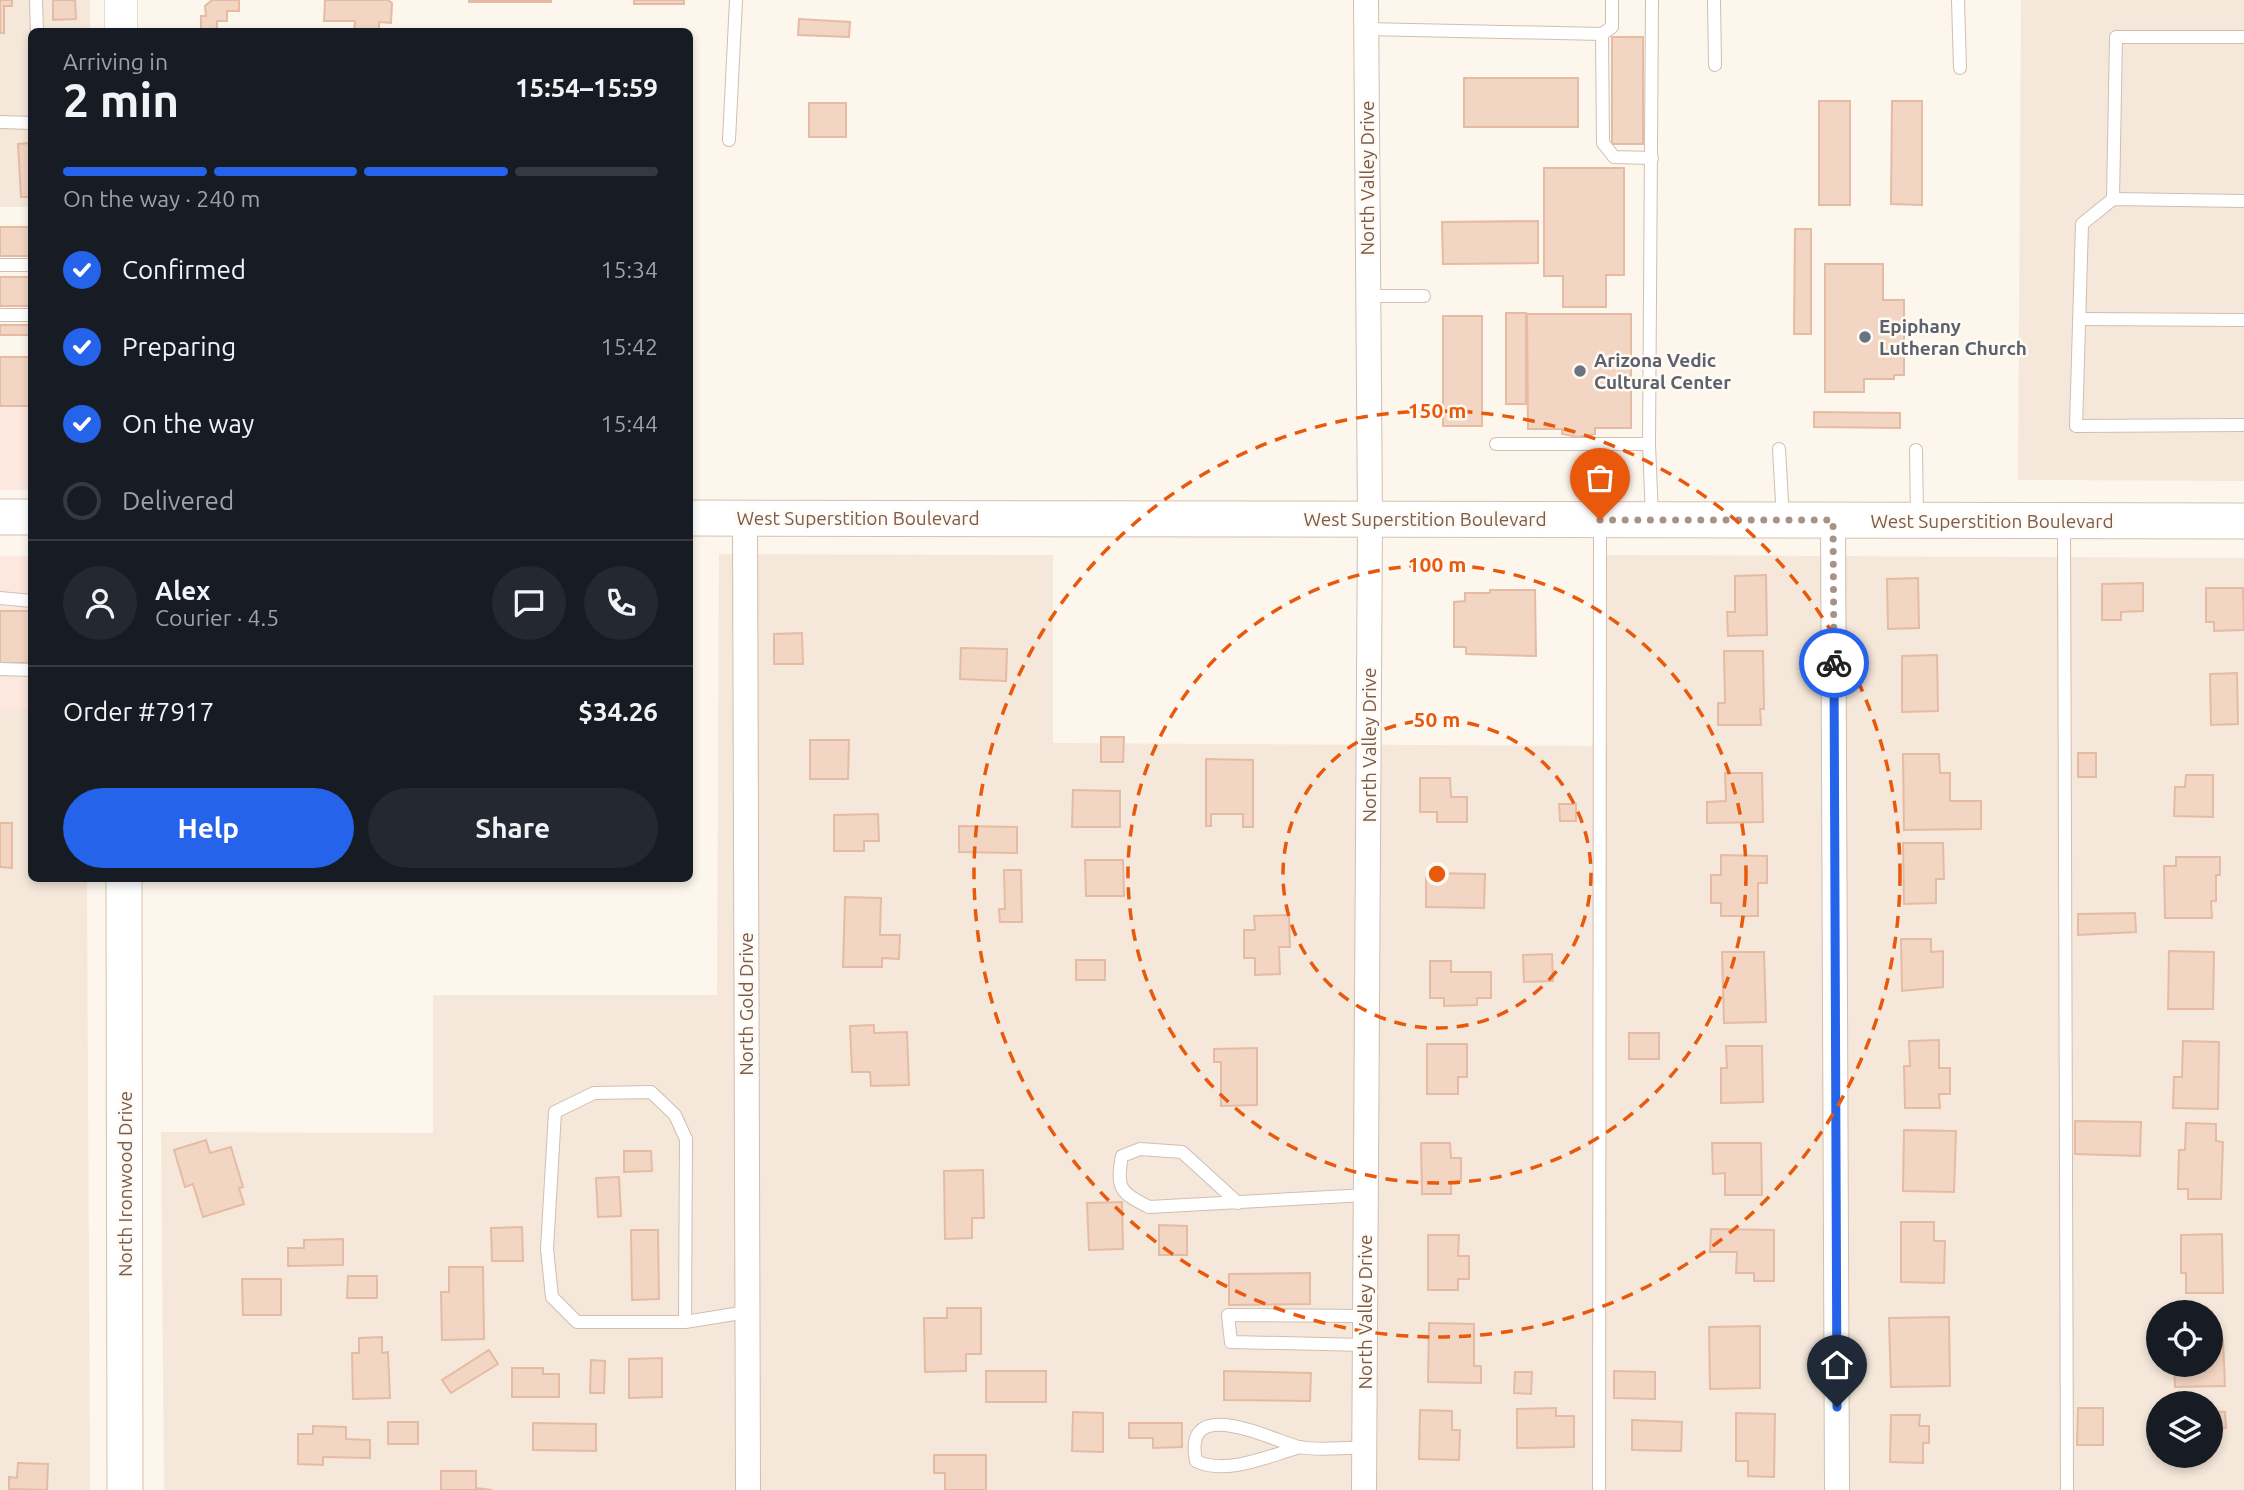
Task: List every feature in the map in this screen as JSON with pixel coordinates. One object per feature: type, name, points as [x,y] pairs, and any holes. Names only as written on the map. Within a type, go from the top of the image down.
[{"type":"main road","points":[[0,517],[28,517]]},
{"type":"main road","name":"West Superstition Boulevard","points":[[693,518],[2244,520]]},
{"type":"main road","name":"North Ironwood Drive","points":[[124,882],[125,1490]]},
{"type":"street","points":[[121,0],[121,28]]},
{"type":"street","name":"North Valley Drive","points":[[1364,1490],[1370,519],[1366,0]]},
{"type":"street","name":"North Gold Drive","points":[[745,518],[748,1490]]},
{"type":"street","points":[[1833,520],[1837,1490]]},
{"type":"lane","points":[[36,0],[37,28]]},
{"type":"lane","points":[[729,140],[736,0]]},
{"type":"lane","points":[[1366,29],[1602,34],[1612,27],[1612,0]]},
{"type":"lane","points":[[1651,0],[1652,520]]},
{"type":"lane","points":[[1714,0],[1715,65]]},
{"type":"lane","points":[[1958,0],[1960,68]]},
{"type":"lane","points":[[1602,34],[1603,143],[1614,157],[1652,158]]},
{"type":"lane","points":[[2113,199],[2116,37],[2244,37]]},
{"type":"lane","points":[[0,122],[28,123]]},
{"type":"lane","points":[[2244,201],[2113,199],[2082,224],[2076,426],[2244,425]]},
{"type":"lane","points":[[0,265],[28,265]]},
{"type":"lane","points":[[1368,296],[1424,296]]},
{"type":"lane","points":[[0,315],[28,315]]},
{"type":"lane","points":[[2079,319],[2244,320]]},
{"type":"lane","points":[[1496,444],[1650,444]]},
{"type":"lane","points":[[1779,449],[1783,520]]},
{"type":"lane","points":[[1916,450],[1917,520]]},
{"type":"lane","points":[[1600,520],[1600,1490]]},
{"type":"lane","points":[[2064,520],[2067,1490]]},
{"type":"lane","points":[[0,598],[28,601]]},
{"type":"lane","points":[[0,669],[28,670]]},
{"type":"lane","points":[[685,1322],[686,1139],[675,1115],[651,1092],[594,1093],[555,1112],[547,1249],[552,1297],[577,1322],[685,1322],[747,1311]]},
{"type":"lane","points":[[1238,1203],[1182,1152],[1140,1149],[1122,1156],[1118,1180],[1126,1196],[1149,1207],[1238,1203],[1366,1195]]},
{"type":"lane","points":[[1365,1316],[1228,1315],[1231,1342],[1365,1345]]},
{"type":"lane","points":[[1301,1447],[1229,1424],[1212,1425],[1198,1434],[1193,1446],[1196,1461],[1208,1466],[1231,1466],[1301,1447],[1364,1448]]},
{"type":"shaded area","points":[[0,0],[90,0],[90,28],[28,28],[28,207],[0,207]]},
{"type":"shaded area","points":[[2021,0],[2244,0],[2244,481],[2018,480]]},
{"type":"shaded area","points":[[0,357],[28,357],[28,490],[0,490]]},
{"type":"shaded area","points":[[719,554],[1053,555],[1053,743],[1607,746],[1607,555],[2244,558],[2244,1490],[164,1490],[161,1132],[433,1133],[433,995],[717,995]]},
{"type":"shaded area","points":[[0,556],[28,556],[28,709],[0,709]]},
{"type":"shaded area","points":[[0,709],[28,709],[28,882],[87,882],[90,1490],[0,1490]]},
{"type":"building","points":[[0,0],[12,0],[12,6],[4,6],[4,33],[0,33]]},
{"type":"building","points":[[53,0],[75,0],[76,19],[53,20]]},
{"type":"building","points":[[212,0],[239,0],[239,11],[227,11],[227,21],[217,21],[217,28],[201,28],[201,16],[206,16],[205,6]]},
{"type":"building","points":[[325,0],[388,0],[392,3],[391,23],[379,22],[379,28],[354,28],[355,21],[324,21]]},
{"type":"building","points":[[551,0],[551,2],[469,2]]},
{"type":"building","points":[[634,0],[684,0],[684,4],[634,4]]},
{"type":"building","points":[[799,19],[850,22],[849,37],[798,35]]},
{"type":"building","points":[[1612,37],[1643,37],[1643,144],[1612,144]]},
{"type":"building","points":[[1464,78],[1578,78],[1578,127],[1464,127]]},
{"type":"building","points":[[1819,101],[1850,101],[1850,205],[1819,205]]},
{"type":"building","points":[[1892,101],[1922,101],[1922,205],[1891,204]]},
{"type":"building","points":[[809,103],[846,103],[846,137],[809,137]]},
{"type":"building","points":[[28,143],[28,197],[21,197],[18,144]]},
{"type":"building","points":[[1544,168],[1624,168],[1624,275],[1606,275],[1606,307],[1563,307],[1563,276],[1544,276]]},
{"type":"building","points":[[1538,221],[1538,263],[1443,264],[1442,222]]},
{"type":"building","points":[[0,227],[28,227],[28,256],[0,256]]},
{"type":"building","points":[[1795,229],[1811,229],[1811,334],[1794,334]]},
{"type":"building","name":"Epiphany Lutheran Church","points":[[1825,264],[1883,264],[1883,300],[1904,300],[1904,375],[1894,375],[1894,379],[1864,379],[1864,392],[1825,392]]},
{"type":"building","points":[[0,277],[28,277],[28,306],[0,306]]},
{"type":"building","points":[[1506,313],[1526,313],[1526,404],[1506,404]]},
{"type":"building","name":"Arizona Vedic Cultural Center","points":[[1527,314],[1631,314],[1631,428],[1595,428],[1595,434],[1578,437],[1562,434],[1562,429],[1528,429]]},
{"type":"building","points":[[1443,316],[1482,316],[1482,426],[1443,426]]},
{"type":"building","points":[[0,325],[28,325],[28,335],[0,335]]},
{"type":"building","points":[[0,357],[28,357],[28,406],[0,406]]},
{"type":"building","points":[[1814,412],[1900,413],[1900,428],[1814,427]]},
{"type":"building","points":[[1766,575],[1767,635],[1728,636],[1727,612],[1735,612],[1735,576]]},
{"type":"building","points":[[1918,578],[1919,628],[1888,629],[1887,579]]},
{"type":"building","points":[[2143,583],[2143,611],[2121,612],[2121,620],[2102,620],[2102,584]]},
{"type":"building","points":[[2206,588],[2243,588],[2244,630],[2214,631],[2214,622],[2206,622]]},
{"type":"building","points":[[1490,590],[1535,590],[1536,656],[1466,654],[1466,647],[1454,647],[1454,602],[1465,601],[1465,593],[1490,593]]},
{"type":"building","points":[[0,611],[28,611],[28,663],[0,663]]},
{"type":"building","points":[[802,633],[803,664],[774,664],[774,634]]},
{"type":"building","points":[[961,648],[1007,649],[1006,681],[960,679]]},
{"type":"building","points":[[1724,651],[1763,651],[1764,709],[1760,709],[1761,725],[1718,725],[1718,703],[1725,703]]},
{"type":"building","points":[[1937,655],[1938,711],[1902,712],[1902,656]]},
{"type":"building","points":[[2237,673],[2238,724],[2211,725],[2210,674]]},
{"type":"building","points":[[1101,737],[1124,737],[1123,762],[1101,762]]},
{"type":"building","points":[[810,740],[849,740],[848,779],[810,779]]},
{"type":"building","points":[[2078,753],[2096,753],[2096,777],[2078,777]]},
{"type":"building","points":[[1903,754],[1939,754],[1940,773],[1950,773],[1950,801],[1981,801],[1981,829],[1904,830]]},
{"type":"building","points":[[1206,759],[1253,760],[1253,827],[1243,827],[1243,814],[1211,814],[1211,826],[1206,826]]},
{"type":"building","points":[[1725,773],[1762,773],[1763,822],[1707,823],[1707,802],[1726,801]]},
{"type":"building","points":[[2186,775],[2213,775],[2213,817],[2174,816],[2175,787],[2185,787]]},
{"type":"building","points":[[1420,778],[1450,778],[1451,797],[1467,797],[1467,822],[1437,822],[1437,812],[1420,812]]},
{"type":"building","points":[[1073,790],[1120,791],[1120,827],[1072,827]]},
{"type":"building","points":[[1559,804],[1576,804],[1576,821],[1560,821]]},
{"type":"building","points":[[878,814],[879,841],[864,841],[864,851],[834,851],[834,815]]},
{"type":"building","points":[[0,823],[12,823],[12,868],[0,867]]},
{"type":"building","points":[[959,826],[1017,827],[1017,853],[959,852]]},
{"type":"building","points":[[1903,843],[1943,843],[1944,879],[1936,879],[1936,903],[1904,904]]},
{"type":"building","points":[[1721,855],[1767,856],[1767,883],[1758,883],[1758,916],[1721,916],[1721,903],[1711,903],[1711,875],[1721,875]]},
{"type":"building","points":[[2176,857],[2220,857],[2220,875],[2216,875],[2216,901],[2211,901],[2212,918],[2165,918],[2164,866],[2176,866]]},
{"type":"building","points":[[1085,860],[1123,860],[1124,896],[1086,896]]},
{"type":"building","points":[[1004,870],[1021,870],[1022,922],[1000,922],[999,909],[1005,909]]},
{"type":"building","points":[[1426,873],[1485,874],[1484,908],[1426,907]]},
{"type":"building","points":[[845,897],[881,898],[880,935],[900,935],[899,959],[882,958],[882,967],[843,967]]},
{"type":"building","points":[[2135,913],[2136,932],[2078,935],[2078,914]]},
{"type":"building","points":[[1289,915],[1290,947],[1279,947],[1280,974],[1255,975],[1255,958],[1244,958],[1244,930],[1255,930],[1254,916]]},
{"type":"building","points":[[1901,939],[1931,939],[1931,952],[1943,951],[1943,987],[1902,991]]},
{"type":"building","points":[[2169,951],[2214,952],[2213,1009],[2168,1009]]},
{"type":"building","points":[[1722,952],[1764,952],[1766,1022],[1724,1023]]},
{"type":"building","points":[[1552,954],[1553,981],[1524,982],[1523,955]]},
{"type":"building","points":[[1076,960],[1105,960],[1105,980],[1076,980]]},
{"type":"building","points":[[1430,961],[1451,961],[1451,972],[1491,972],[1491,998],[1477,998],[1477,1005],[1444,1006],[1444,998],[1430,998]]},
{"type":"building","points":[[874,1025],[874,1033],[907,1032],[909,1085],[871,1086],[870,1072],[852,1072],[850,1026]]},
{"type":"building","points":[[1629,1033],[1659,1033],[1659,1059],[1629,1059]]},
{"type":"building","points":[[1939,1040],[1939,1068],[1950,1068],[1950,1094],[1939,1094],[1940,1108],[1905,1108],[1904,1066],[1910,1066],[1909,1041]]},
{"type":"building","points":[[2183,1041],[2219,1042],[2218,1109],[2173,1108],[2174,1077],[2182,1077]]},
{"type":"building","points":[[1427,1044],[1467,1044],[1467,1077],[1458,1077],[1458,1094],[1427,1094]]},
{"type":"building","points":[[1726,1046],[1762,1046],[1763,1102],[1721,1103],[1721,1068],[1727,1068]]},
{"type":"building","points":[[1257,1048],[1257,1105],[1221,1106],[1221,1062],[1214,1062],[1214,1049]]},
{"type":"building","points":[[2075,1121],[2141,1122],[2140,1156],[2075,1154]]},
{"type":"building","points":[[2186,1123],[2216,1124],[2216,1141],[2223,1142],[2221,1199],[2188,1199],[2188,1189],[2178,1189],[2179,1150],[2185,1150]]},
{"type":"building","points":[[1904,1130],[1956,1131],[1954,1192],[1903,1191]]},
{"type":"building","points":[[206,1140],[210,1153],[231,1147],[243,1187],[239,1188],[244,1204],[203,1217],[193,1184],[185,1187],[174,1150]]},
{"type":"building","points":[[1421,1143],[1450,1143],[1451,1158],[1461,1158],[1461,1181],[1451,1181],[1451,1194],[1422,1194]]},
{"type":"building","points":[[1712,1143],[1761,1143],[1762,1195],[1725,1195],[1725,1173],[1713,1174]]},
{"type":"building","points":[[624,1151],[651,1151],[652,1171],[624,1172]]},
{"type":"building","points":[[983,1170],[984,1218],[972,1218],[972,1238],[945,1239],[944,1171]]},
{"type":"building","points":[[619,1177],[621,1216],[598,1217],[596,1178]]},
{"type":"building","points":[[1122,1202],[1123,1249],[1089,1250],[1087,1203]]},
{"type":"building","points":[[1901,1222],[1934,1222],[1934,1241],[1945,1241],[1944,1283],[1901,1282]]},
{"type":"building","points":[[1159,1225],[1187,1226],[1187,1255],[1159,1255]]},
{"type":"building","points":[[522,1227],[523,1261],[492,1261],[491,1228]]},
{"type":"building","points":[[1711,1229],[1774,1230],[1774,1281],[1754,1281],[1754,1273],[1736,1273],[1737,1252],[1710,1252]]},
{"type":"building","points":[[631,1230],[658,1230],[659,1299],[632,1300]]},
{"type":"building","points":[[2222,1234],[2223,1293],[2186,1293],[2186,1273],[2181,1273],[2181,1235]]},
{"type":"building","points":[[1428,1235],[1459,1235],[1458,1256],[1469,1256],[1469,1279],[1458,1279],[1458,1290],[1428,1290]]},
{"type":"building","points":[[343,1239],[343,1265],[288,1266],[288,1248],[304,1248],[304,1240]]},
{"type":"building","points":[[449,1267],[483,1267],[484,1339],[442,1340],[441,1292],[449,1292]]},
{"type":"building","points":[[1310,1273],[1310,1304],[1229,1305],[1229,1274]]},
{"type":"building","points":[[348,1276],[377,1276],[377,1298],[347,1298]]},
{"type":"building","points":[[242,1279],[281,1279],[281,1315],[243,1315]]},
{"type":"building","points":[[947,1308],[981,1308],[981,1354],[966,1354],[966,1371],[925,1372],[924,1318],[947,1318]]},
{"type":"building","points":[[1949,1317],[1950,1386],[1891,1387],[1889,1318]]},
{"type":"building","points":[[1429,1323],[1474,1324],[1474,1366],[1481,1366],[1481,1383],[1428,1382]]},
{"type":"building","points":[[1760,1326],[1760,1388],[1710,1389],[1709,1327]]},
{"type":"building","points":[[382,1337],[382,1353],[388,1352],[390,1398],[353,1399],[352,1353],[359,1353],[359,1338]]},
{"type":"building","points":[[2223,1340],[2225,1386],[2175,1387],[2175,1377],[2223,1377]]},
{"type":"building","points":[[489,1350],[498,1364],[451,1393],[442,1380]]},
{"type":"building","points":[[662,1358],[662,1397],[629,1398],[629,1359]]},
{"type":"building","points":[[591,1360],[605,1361],[604,1393],[590,1393]]},
{"type":"building","points":[[512,1368],[543,1368],[543,1374],[559,1374],[559,1397],[512,1397]]},
{"type":"building","points":[[986,1371],[1046,1371],[1046,1402],[986,1402]]},
{"type":"building","points":[[1224,1371],[1311,1373],[1310,1401],[1224,1400]]},
{"type":"building","points":[[1614,1371],[1655,1372],[1655,1399],[1614,1398]]},
{"type":"building","points":[[1515,1372],[1532,1372],[1531,1394],[1514,1393]]},
{"type":"building","points":[[1556,1408],[1556,1416],[1574,1416],[1574,1447],[1517,1448],[1517,1409]]},
{"type":"building","points":[[2078,1408],[2103,1408],[2103,1445],[2077,1445]]},
{"type":"building","points":[[1420,1410],[1452,1411],[1452,1430],[1460,1430],[1459,1460],[1419,1459]]},
{"type":"building","points":[[1073,1412],[1103,1413],[1103,1452],[1072,1451]]},
{"type":"building","points":[[2223,1412],[2225,1412],[2226,1428],[2223,1428]]},
{"type":"building","points":[[1736,1413],[1775,1414],[1774,1477],[1748,1476],[1748,1461],[1736,1461]]},
{"type":"building","points":[[1891,1415],[1920,1415],[1919,1426],[1929,1426],[1929,1443],[1923,1443],[1923,1463],[1890,1462]]},
{"type":"building","points":[[1632,1420],[1682,1422],[1681,1451],[1632,1450]]},
{"type":"building","points":[[388,1422],[418,1422],[418,1444],[388,1444]]},
{"type":"building","points":[[533,1423],[596,1424],[596,1451],[533,1450]]},
{"type":"building","points":[[1129,1423],[1182,1423],[1182,1447],[1153,1448],[1153,1438],[1129,1438]]},
{"type":"building","points":[[313,1426],[346,1427],[346,1439],[370,1440],[370,1458],[323,1457],[323,1465],[298,1464],[298,1434],[313,1434]]},
{"type":"building","points":[[934,1455],[986,1455],[986,1490],[945,1490],[945,1473],[934,1473]]},
{"type":"building","points":[[18,1463],[48,1464],[47,1490],[9,1489],[9,1477],[17,1478]]},
{"type":"building","points":[[441,1471],[476,1471],[476,1488],[492,1490],[441,1490]]},
{"type":"way so far","points":[[1600,520],[1833,520],[1834,663]]},
{"type":"place","name":"Epiphany Lutheran Church","points":[[1865,337]]},
{"type":"place","name":"Arizona Vedic Cultural Center","points":[[1580,371]]},
{"type":"route","points":[[1834,663],[1837,1407]]}]
